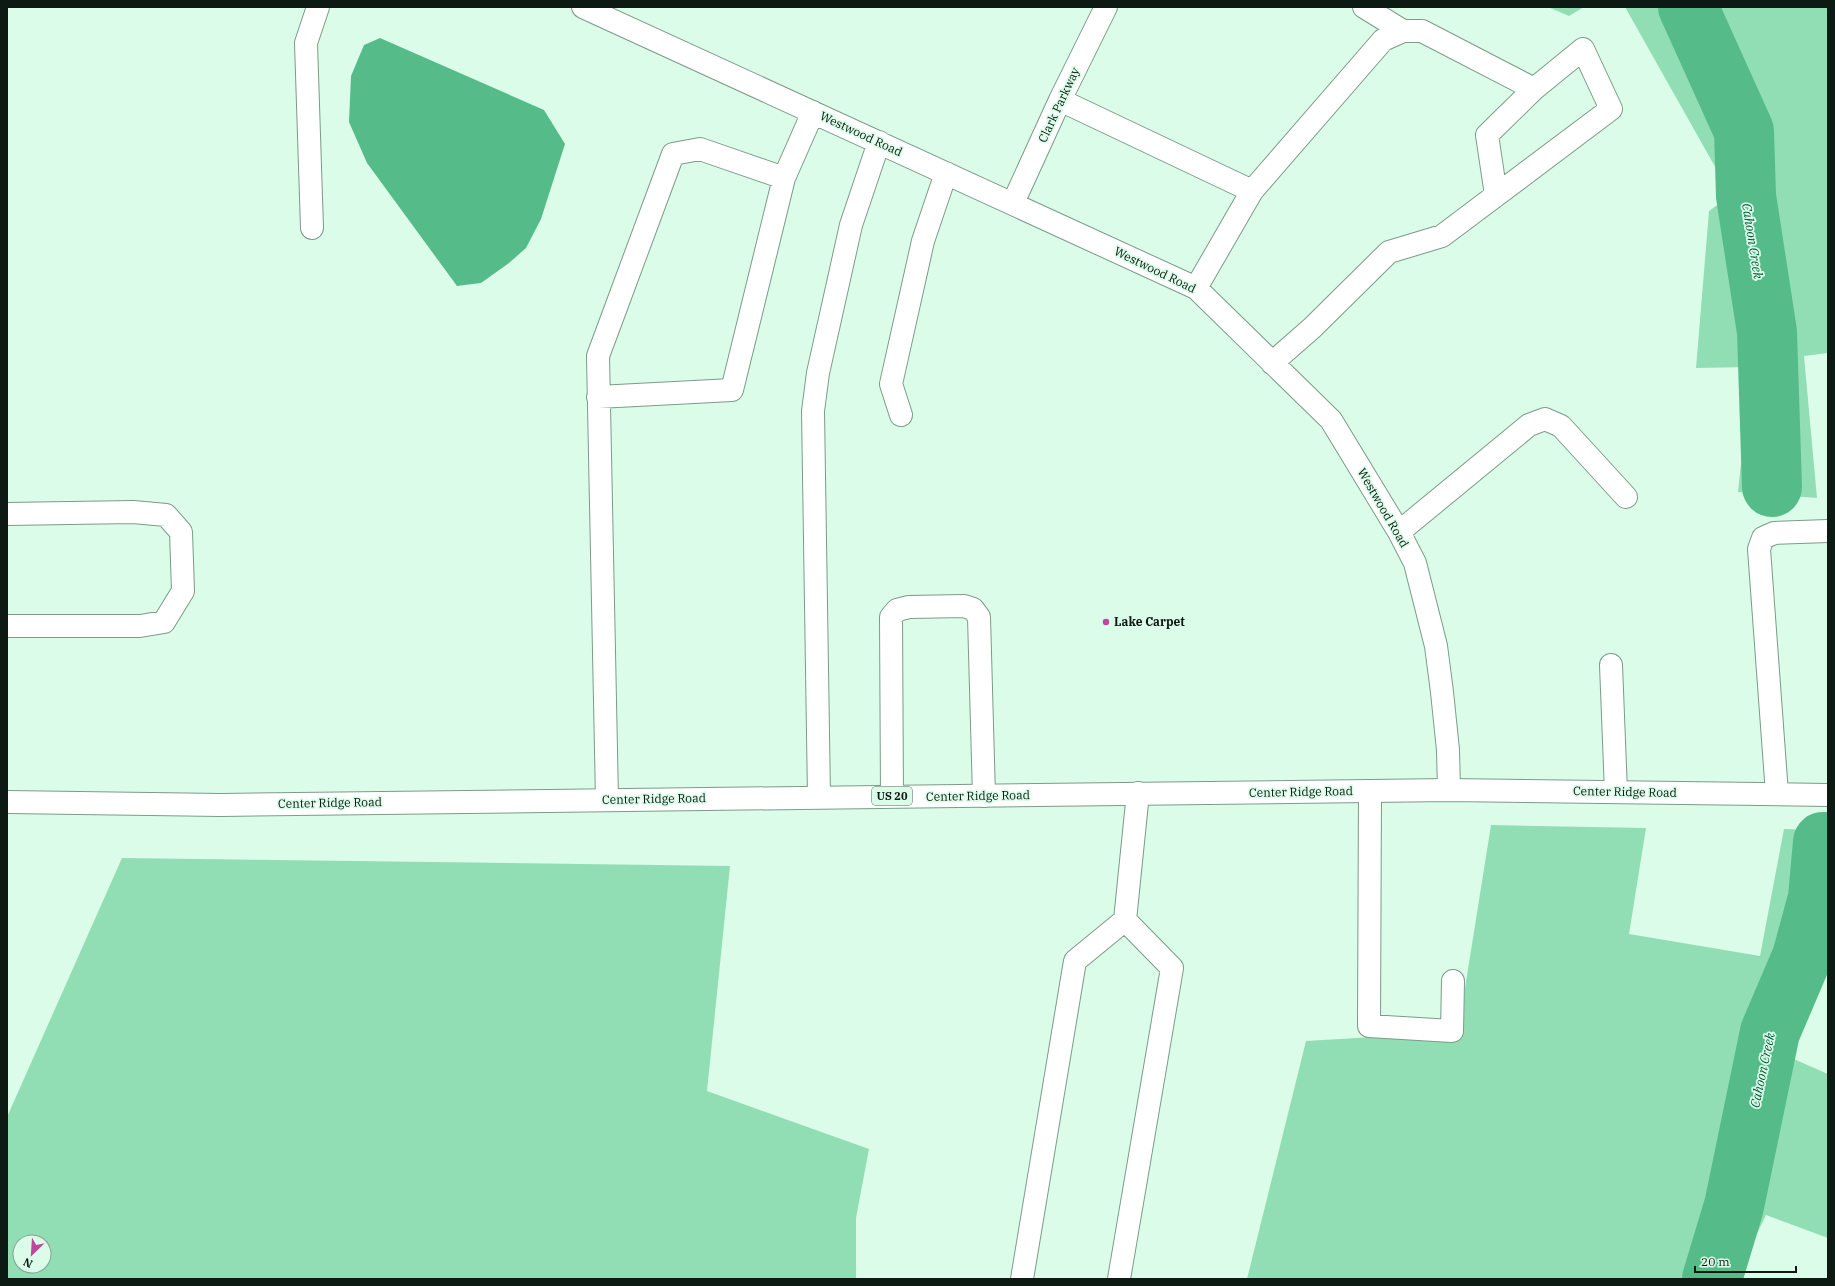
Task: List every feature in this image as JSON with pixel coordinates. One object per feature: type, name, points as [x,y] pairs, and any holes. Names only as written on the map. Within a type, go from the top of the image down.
[{"type":"main road","points":[[312,228],[306,43],[318,7]]},
{"type":"main road","name":"Westwood Road","points":[[583,7],[1196,288],[1331,420],[1399,532],[1415,563],[1436,646],[1447,745],[1449,790]]},
{"type":"main road","name":"Clark Parkway","points":[[1013,203],[1060,100],[1106,7]]},
{"type":"main road","points":[[1364,7],[1403,31]]},
{"type":"main road","points":[[1196,288],[1252,191],[1383,40],[1403,31],[1422,31],[1534,89]]},
{"type":"main road","points":[[1272,363],[1312,328],[1389,252],[1442,236],[1611,109],[1583,49],[1534,89],[1487,135],[1496,195]]},
{"type":"main road","points":[[1060,100],[1252,191]]},
{"type":"main road","points":[[598,398],[732,390],[784,178],[812,112]]},
{"type":"main road","points":[[819,797],[813,411],[818,373],[851,225],[880,142]]},
{"type":"main road","points":[[607,800],[598,356],[673,154],[700,149],[784,178]]},
{"type":"main road","points":[[901,414],[891,384],[924,241],[946,173]]},
{"type":"main road","points":[[1399,532],[1529,426],[1545,419],[1562,426],[1626,497]]},
{"type":"main road","points":[[7,514],[133,512],[166,516],[181,532],[183,591],[164,622],[140,626],[7,626]]},
{"type":"main road","points":[[1777,794],[1759,549],[1763,538],[1774,533],[1828,531]]},
{"type":"main road","points":[[892,796],[891,617],[897,610],[909,607],[964,606],[973,609],[979,617],[984,796]]},
{"type":"main road","points":[[1611,665],[1616,792]]},
{"type":"main road","name":"Center Ridge Road","points":[[7,802],[221,805],[1449,790],[1828,795]]},
{"type":"main road","points":[[1370,791],[1369,1026],[1452,1031],[1453,981]]},
{"type":"main road","points":[[1022,1279],[1075,961],[1125,920],[1138,793]]},
{"type":"main road","points":[[1119,1279],[1172,968],[1125,920]]},
{"type":"shaded area","points":[[1548,7],[1584,7],[1569,16]]},
{"type":"shaded area","points":[[1625,7],[1828,7],[1828,353],[1804,356],[1817,498],[1738,492],[1751,367],[1696,368],[1709,211],[1731,195]]},
{"type":"shaded area","points":[[380,38],[544,110],[565,144],[541,219],[526,248],[509,263],[481,283],[457,286],[367,163],[349,122],[351,76],[364,45]]},
{"type":"shaded area","points":[[1491,825],[1646,828],[1629,934],[1760,956],[1784,829],[1828,830],[1828,877],[1780,1053],[1828,1074],[1828,1238],[1766,1215],[1735,1279],[1247,1279],[1306,1041],[1458,1032]]},
{"type":"shaded area","points":[[122,858],[730,866],[707,1091],[869,1149],[856,1218],[856,1279],[7,1279],[7,1117]]},
{"type":"waterway","name":"Cahoon Creek","points":[[1688,7],[1744,131],[1746,196],[1767,332],[1772,487]]},
{"type":"waterway","name":"Cahoon Creek","points":[[1712,1279],[1734,1206],[1770,1032],[1802,957],[1818,898],[1823,842]]},
{"type":"place","name":"Lake Carpet","points":[[1106,622]]}]
